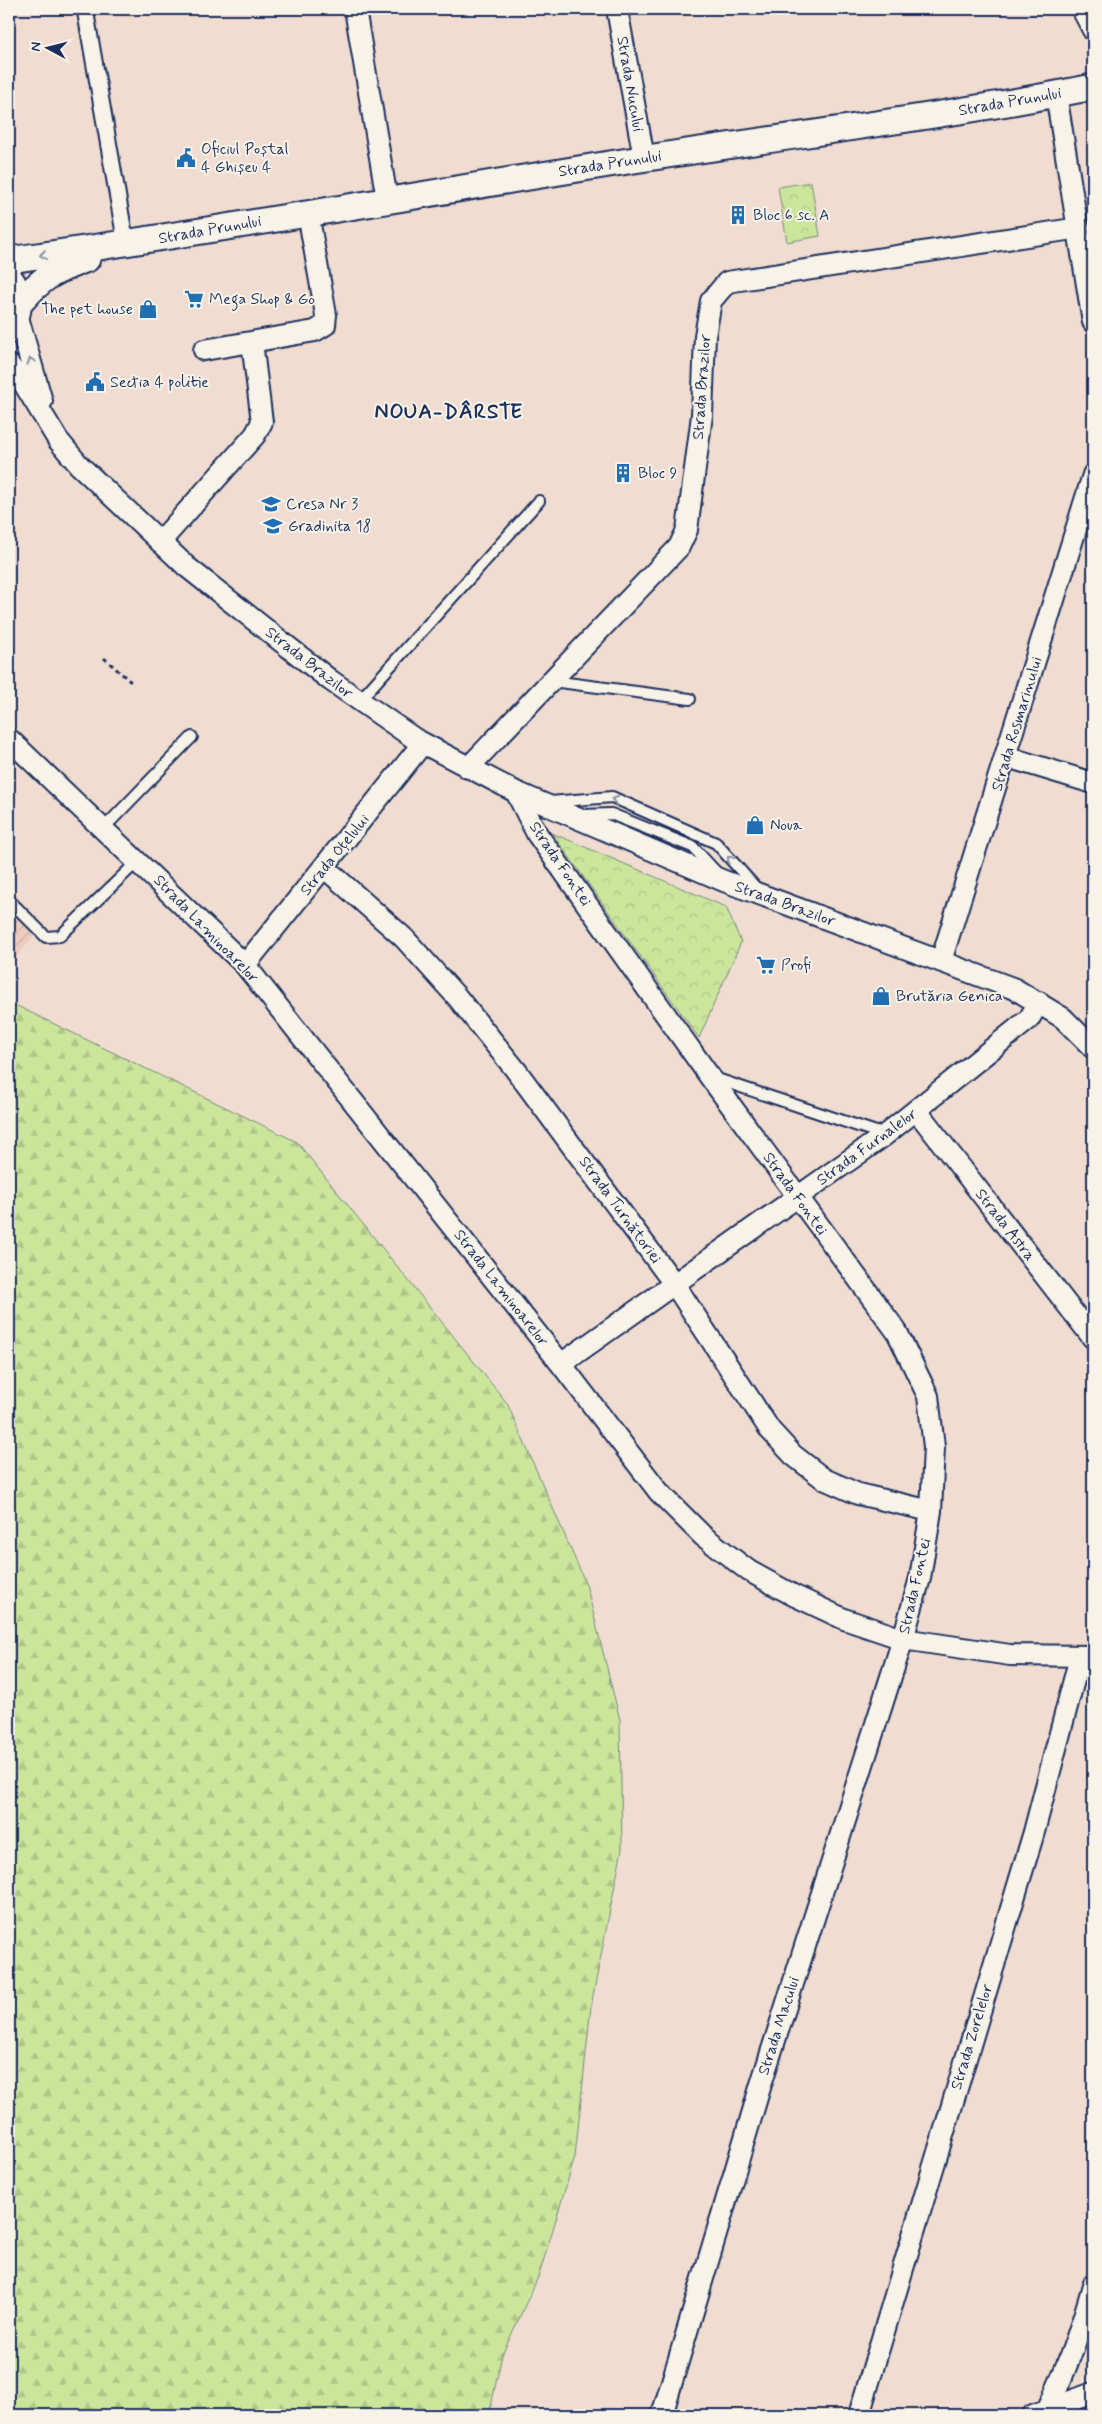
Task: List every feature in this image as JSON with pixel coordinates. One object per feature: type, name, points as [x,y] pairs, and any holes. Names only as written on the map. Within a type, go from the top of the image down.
[{"type":"street","points":[[85,9],[126,244]]},
{"type":"street","points":[[355,9],[387,200]]},
{"type":"street","name":"Strada Nucului","points":[[617,9],[644,158]]},
{"type":"street","points":[[1082,9],[1093,30]]},
{"type":"street","name":"Strada Prunului","points":[[9,260],[126,244],[644,158],[874,126],[1093,87]]},
{"type":"street","points":[[1056,94],[1093,322]]},
{"type":"street","points":[[204,350],[315,331],[325,325],[326,315],[308,213]]},
{"type":"street","name":"Strada Brazilor","points":[[468,768],[679,547],[687,530],[702,415],[705,336],[711,301],[727,282],[1079,228]]},
{"type":"street","name":"Strada Prunului","points":[[15,316],[41,280],[54,272],[126,244]]},
{"type":"street","points":[[9,277],[18,293],[15,316]]},
{"type":"street","name":"Strada Brazilor","points":[[15,316],[49,424]]},
{"type":"street","points":[[160,542],[255,435],[262,422],[252,342]]},
{"type":"street","name":"Strada Brazilor","points":[[9,365],[16,372],[58,440],[79,465],[187,567],[359,701],[423,743],[468,768],[539,803],[724,881],[991,979],[1039,1002],[1063,1018],[1093,1048]]},
{"type":"street","name":"Strada Rosmarinului","points":[[941,961],[1092,483]]},
{"type":"street","name":"Strada Laminoarelor","points":[[9,739],[104,828],[245,966],[561,1364],[659,1492],[703,1536],[748,1571],[793,1595],[844,1619],[903,1639],[1010,1655],[1087,1656]]},
{"type":"street","name":"Strada Oțelului","points":[[245,966],[423,743]]},
{"type":"street","points":[[1007,757],[1093,783]]},
{"type":"street","name":"Strada Fontei","points":[[516,792],[536,834],[710,1077],[897,1332],[928,1396],[934,1447],[931,1511],[920,1578],[903,1639]]},
{"type":"street","name":"Strada Turnătoriei","points":[[325,868],[404,938],[457,997],[575,1148],[675,1285],[770,1430],[793,1455],[824,1479],[858,1494],[931,1511]]},
{"type":"street","name":"Strada Furnalelor","points":[[561,1364],[798,1198],[917,1111],[1029,1019],[1039,1002]]},
{"type":"street","name":"Strada Astra","points":[[917,1111],[1093,1338]]},
{"type":"street","name":"Strada Macului","points":[[662,2415],[762,2081],[903,1639]]},
{"type":"street","name":"Strada Zorelelor","points":[[859,2415],[1087,1656]]},
{"type":"street","points":[[1040,2412],[1076,2344],[1093,2285]]},
{"type":"street","points":[[1040,2412],[1093,2393]]},
{"type":"lane","points":[[359,701],[538,501]]},
{"type":"lane","points":[[551,681],[690,699]]},
{"type":"lane","points":[[104,828],[192,737]]},
{"type":"lane","points":[[539,803],[612,797],[716,843],[762,896]]},
{"type":"lane","points":[[9,900],[46,937],[60,936],[138,861]]},
{"type":"lane","points":[[710,1077],[885,1135]]},
{"type":"path","points":[[104,658],[132,684]]},
{"type":"shaded area","points":[[9,911],[35,935],[9,965]]},
{"type":"green space","points":[[811,182],[820,236],[787,242],[778,187]]},
{"type":"green space","points":[[552,833],[726,907],[741,942],[699,1038]]},
{"type":"green space","points":[[9,1002],[297,1142],[507,1403],[586,1584],[620,1720],[622,1849],[591,2006],[575,2157],[539,2275],[502,2355],[489,2415],[9,2415]]},
{"type":"place","name":"Oficiul Poștal 4 Ghișeu 4","points":[[186,158]]},
{"type":"place","name":"Bloc 6 sc. A","points":[[738,215]]},
{"type":"place","name":"Mega Shop & Go","points":[[194,299]]},
{"type":"place","name":"The pet house","points":[[148,309]]},
{"type":"place","name":"Sectia 4 politie","points":[[95,382]]},
{"type":"place","name":"Bloc 9","points":[[623,473]]},
{"type":"place","name":"Cresa Nr 3","points":[[271,504]]},
{"type":"place","name":"Gradinita 18","points":[[273,526]]},
{"type":"place","name":"Noua","points":[[755,825]]},
{"type":"place","name":"Profi","points":[[766,965]]},
{"type":"place","name":"Brutăria Genica","points":[[881,996]]},
{"type":"district","name":"NOUA-DÂRSTE","points":[[449,412]]}]
